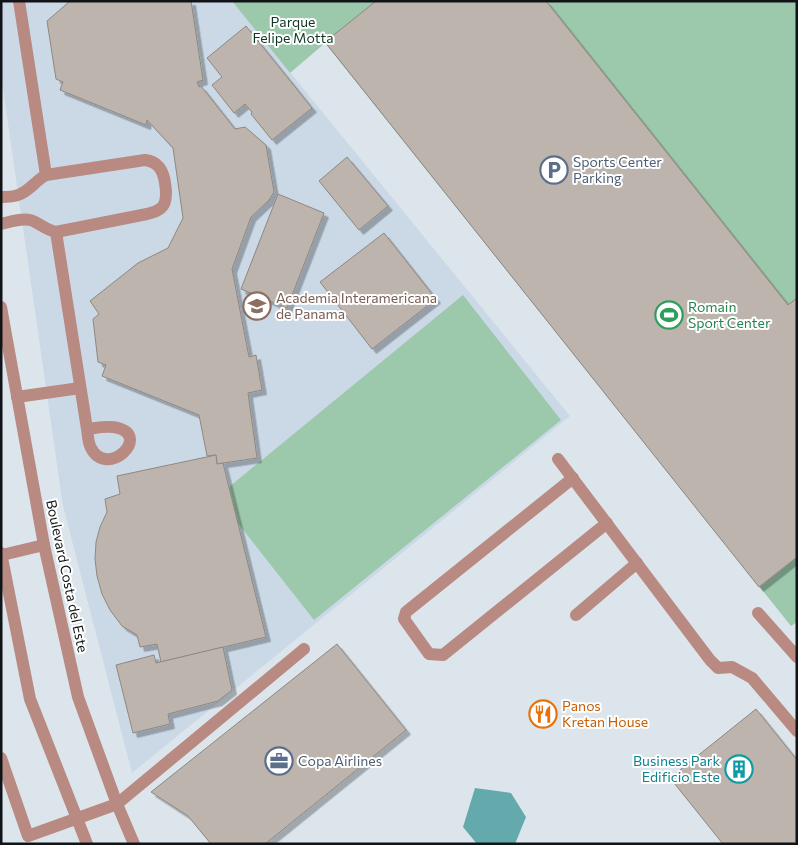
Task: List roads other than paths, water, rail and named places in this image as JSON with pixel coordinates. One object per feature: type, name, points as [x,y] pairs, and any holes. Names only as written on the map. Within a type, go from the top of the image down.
[{"type":"street","points":[[19,1],[46,175]]},
{"type":"street","points":[[1,198],[19,195],[46,175],[145,160],[154,162],[160,168],[164,175],[166,194],[164,205],[160,209],[147,214],[56,232],[42,228],[32,220],[1,224]]},
{"type":"street","points":[[56,232],[87,429]]},
{"type":"street","name":"Boulevard Costa del Este","points":[[1,307],[44,545],[78,697],[117,804],[134,844]]},
{"type":"street","points":[[17,397],[80,388]]},
{"type":"street","points":[[558,459],[710,660],[718,668],[732,667],[752,678],[797,731]]},
{"type":"street","points":[[573,478],[406,612],[404,619],[429,654],[442,655],[607,523]]},
{"type":"street","points":[[44,545],[1,554],[30,698],[87,844]]},
{"type":"street","points":[[576,616],[637,563]]},
{"type":"street","points":[[758,613],[794,649]]},
{"type":"street","points":[[1,758],[30,840],[76,818],[117,804],[304,649]]},
{"type":"water","points":[[475,788],[511,793],[526,817],[515,844],[477,844],[463,827]]},
{"type":"place","name":"Sports Center Parking","points":[[554,170]]},
{"type":"place","name":"Academia Interamericana de Panama","points":[[257,306]]},
{"type":"place","name":"Romain Sport Center","points":[[669,315]]},
{"type":"place","name":"Panos Kretan House","points":[[543,714]]},
{"type":"place","name":"Copa Airlines","points":[[279,761]]},
{"type":"place","name":"Business Park Edificio Este","points":[[739,769]]},
{"type":"park label","name":"Parque Felipe Motta","points":[[293,30]]}]
